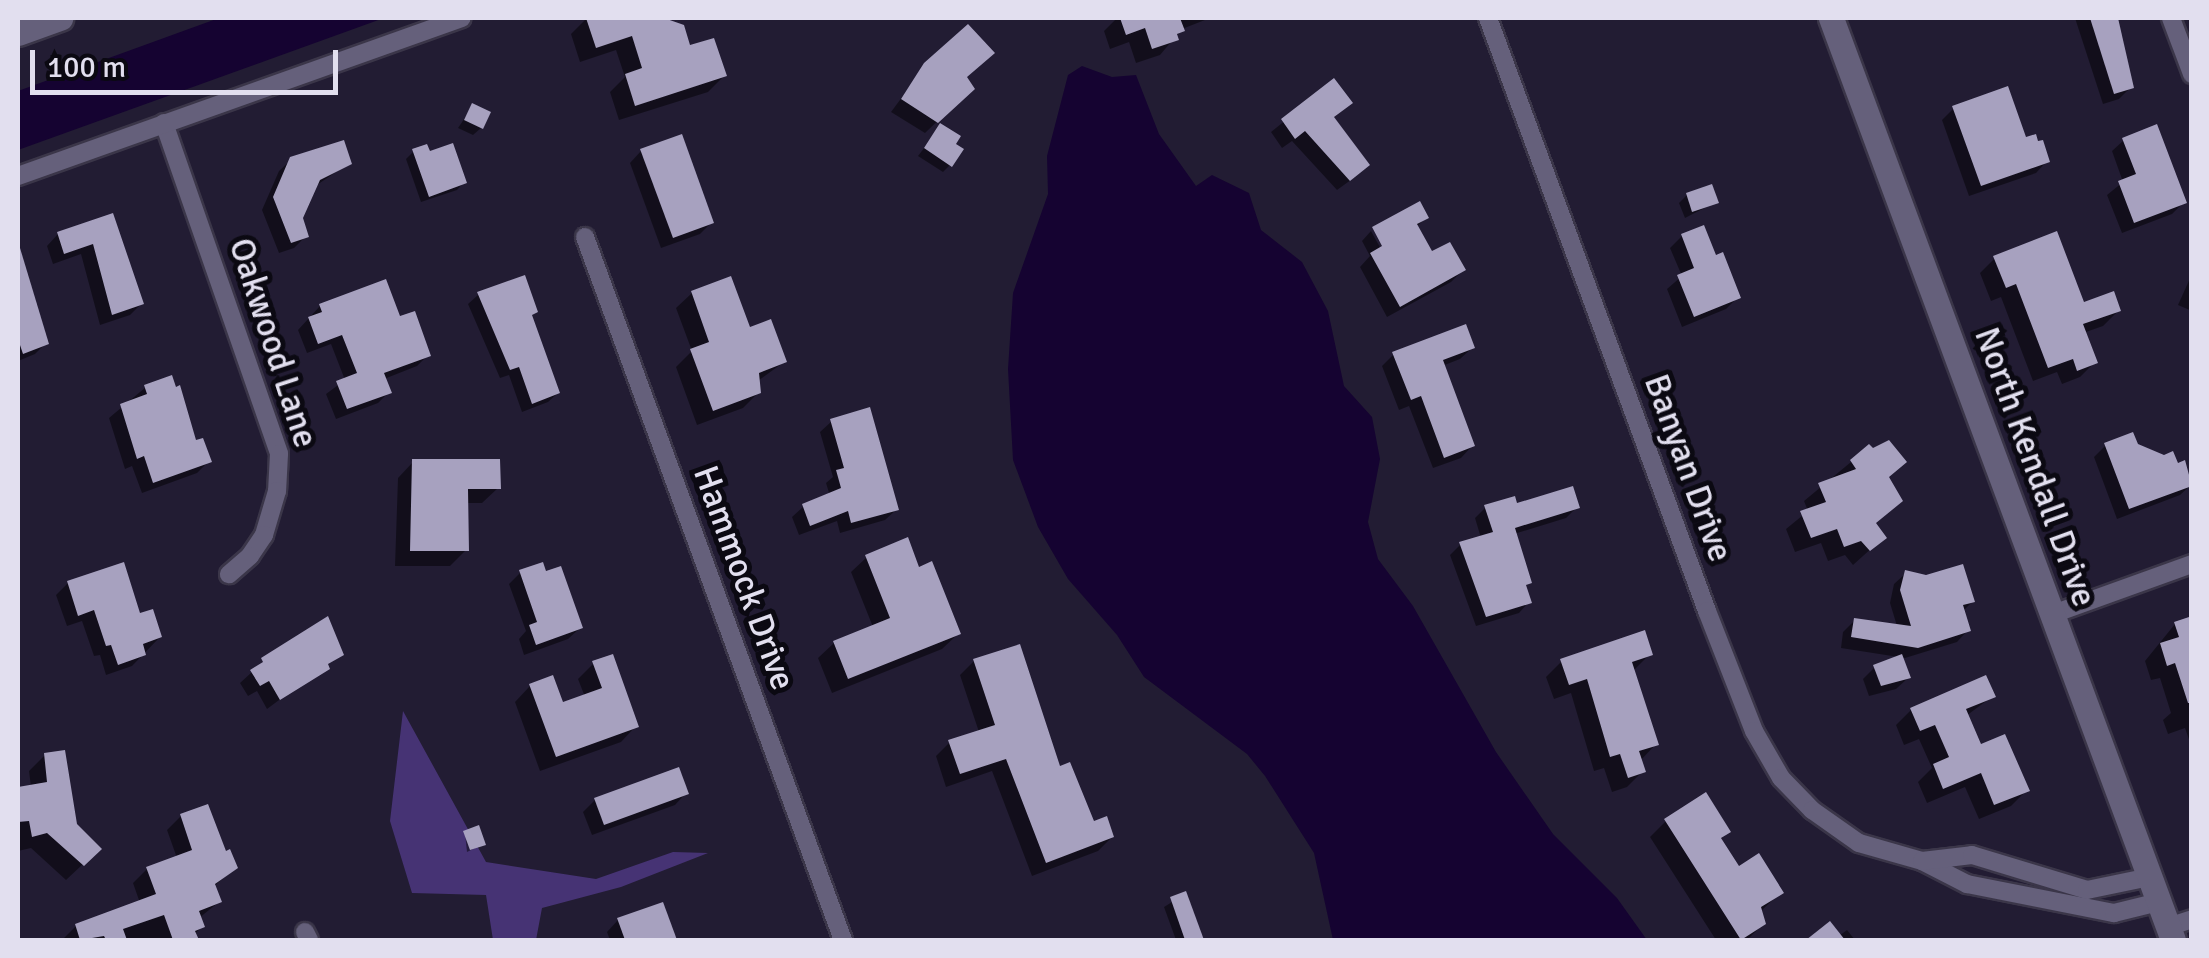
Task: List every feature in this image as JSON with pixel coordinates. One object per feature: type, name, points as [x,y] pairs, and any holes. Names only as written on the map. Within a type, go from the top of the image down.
[{"type":"street","points":[[18,33],[60,18]]},
{"type":"street","points":[[18,176],[462,18]]},
{"type":"street","name":"Banyan Drive","points":[[1488,18],[1707,611],[1763,747],[1795,794],[1846,836],[1872,849],[1922,861],[1967,884],[2108,912],[2159,902]]},
{"type":"street","name":"North Kendall Drive","points":[[1830,18],[2159,902],[2178,929]]},
{"type":"street","points":[[2171,18],[2192,74]]},
{"type":"street","name":"Oakwood Lane","points":[[164,123],[279,454],[277,491],[264,535],[250,556],[228,574]]},
{"type":"street","name":"Hammock Drive","points":[[585,237],[843,940]]},
{"type":"street","points":[[2053,614],[2192,564]]},
{"type":"street","name":"Banyan Drive","points":[[1922,861],[1972,855],[2087,890],[2150,877]]},
{"type":"shaded area","points":[[219,18],[384,18],[18,150],[18,91]]},
{"type":"shaded area","points":[[1082,66],[1112,77],[1136,75],[1159,134],[1196,186],[1212,175],[1249,193],[1261,230],[1302,262],[1328,311],[1344,386],[1372,417],[1380,459],[1368,522],[1378,559],[1413,606],[1496,752],[1553,834],[1617,898],[1647,940],[1333,940],[1314,853],[1265,776],[1247,754],[1144,677],[1117,635],[1068,579],[1038,527],[1013,460],[1008,369],[1013,293],[1048,194],[1047,156],[1068,75]]},
{"type":"shaded area","points":[[403,711],[486,862],[596,879],[673,852],[708,853],[621,887],[542,908],[536,940],[493,940],[486,895],[412,893],[390,821]]},
{"type":"building","points":[[586,18],[664,18],[684,25],[690,45],[714,38],[727,76],[635,106],[625,74],[642,68],[632,36],[596,48]]},
{"type":"building","points":[[1120,18],[1180,18],[1185,31],[1177,34],[1179,40],[1152,49],[1145,28],[1126,35]]},
{"type":"building","points":[[2090,18],[2118,18],[2134,88],[2114,94]]},
{"type":"building","points":[[968,24],[995,53],[967,77],[975,89],[938,123],[901,99],[924,63]]},
{"type":"building","points":[[1334,78],[1353,103],[1334,117],[1370,165],[1350,181],[1305,131],[1295,139],[1281,119]]},
{"type":"building","points":[[2008,86],[2026,137],[2036,134],[2038,141],[2043,140],[2050,162],[1981,186],[1952,106]]},
{"type":"building","points":[[472,103],[491,112],[483,129],[464,120]]},
{"type":"building","points":[[940,123],[961,136],[956,144],[964,149],[952,167],[924,148]]},
{"type":"building","points":[[2157,124],[2187,203],[2134,223],[2118,181],[2136,174],[2122,138]]},
{"type":"building","points":[[682,134],[714,223],[673,238],[640,149]]},
{"type":"building","points":[[344,140],[352,164],[320,180],[303,218],[309,237],[291,243],[273,197],[290,157]]},
{"type":"building","points":[[453,143],[467,183],[429,197],[412,149],[427,144],[430,151]]},
{"type":"building","points":[[1712,184],[1719,203],[1692,212],[1686,193]]},
{"type":"building","points":[[1420,201],[1429,218],[1417,224],[1432,251],[1450,242],[1466,270],[1400,307],[1370,253],[1382,246],[1372,227]]},
{"type":"building","points":[[113,213],[144,304],[112,315],[93,244],[64,254],[57,232]]},
{"type":"building","points":[[1704,225],[1716,255],[1723,252],[1741,298],[1694,317],[1677,275],[1694,268],[1681,234]]},
{"type":"building","points":[[2057,231],[2084,302],[2114,291],[2121,311],[2083,324],[2098,363],[2077,371],[2073,359],[2048,368],[2016,284],[2006,288],[1993,256]]},
{"type":"building","points":[[20,248],[49,344],[23,354],[18,339]]},
{"type":"building","points":[[525,275],[538,312],[532,315],[560,393],[532,404],[519,367],[510,370],[477,292]]},
{"type":"building","points":[[731,276],[750,327],[771,319],[787,362],[759,373],[761,393],[713,411],[690,349],[709,342],[691,291]]},
{"type":"building","points":[[386,279],[400,316],[415,311],[431,356],[384,373],[392,393],[347,409],[336,381],[357,373],[342,335],[318,344],[308,317],[322,312],[319,304]]},
{"type":"building","points":[[1466,324],[1475,348],[1443,360],[1475,446],[1444,458],[1421,396],[1411,400],[1392,352]]},
{"type":"building","points":[[172,375],[176,387],[180,385],[196,440],[203,438],[212,462],[153,483],[144,456],[137,459],[120,404],[147,394],[144,385]]},
{"type":"building","points":[[870,407],[899,510],[851,523],[848,511],[810,526],[802,504],[841,488],[836,470],[844,468],[830,419]]},
{"type":"building","points":[[2133,432],[2138,444],[2164,455],[2173,451],[2178,463],[2185,460],[2192,486],[2129,509],[2104,443]]},
{"type":"building","points":[[1889,440],[1907,462],[1889,477],[1903,501],[1876,523],[1887,538],[1870,551],[1861,541],[1844,547],[1837,529],[1811,538],[1800,511],[1826,502],[1818,483],[1856,469],[1850,460],[1869,444],[1873,448]]},
{"type":"building","points":[[412,459],[500,459],[501,489],[468,489],[469,551],[410,551]]},
{"type":"building","points":[[1573,486],[1580,508],[1515,528],[1532,583],[1526,585],[1532,603],[1486,617],[1459,542],[1493,532],[1484,505],[1515,496],[1517,503]]},
{"type":"building","points":[[908,537],[919,567],[932,561],[961,634],[848,679],[833,641],[890,618],[865,555]]},
{"type":"building","points":[[124,562],[140,613],[153,609],[162,637],[143,644],[146,655],[118,665],[111,645],[106,646],[94,610],[78,616],[67,581]]},
{"type":"building","points":[[543,562],[546,571],[561,566],[583,628],[536,645],[529,625],[537,622],[519,570]]},
{"type":"building","points":[[1963,564],[1975,602],[1963,605],[1971,631],[1918,648],[1851,637],[1854,618],[1911,626],[1900,590],[1905,570],[1926,575]]},
{"type":"building","points":[[328,616],[344,655],[328,664],[330,669],[280,700],[269,681],[260,686],[250,670],[263,662],[261,658]]},
{"type":"building","points":[[2192,616],[2192,703],[2188,703],[2175,663],[2167,666],[2160,643],[2179,637],[2174,622]]},
{"type":"building","points":[[1645,630],[1653,655],[1632,662],[1659,745],[1639,751],[1646,772],[1628,778],[1620,754],[1610,757],[1587,679],[1569,685],[1560,659]]},
{"type":"building","points":[[1020,644],[1060,766],[1070,762],[1094,821],[1107,816],[1114,837],[1046,863],[1006,759],[960,774],[948,740],[995,725],[973,659]]},
{"type":"building","points":[[613,654],[639,727],[556,757],[529,684],[553,675],[563,702],[602,688],[592,661]]},
{"type":"building","points":[[1902,654],[1911,678],[1881,686],[1873,665]]},
{"type":"building","points":[[1986,675],[1996,697],[1966,709],[1981,744],[2005,734],[2030,791],[1994,805],[1981,773],[1943,789],[1933,764],[1949,757],[1935,725],[1920,731],[1910,708]]},
{"type":"building","points":[[65,750],[77,824],[102,849],[84,866],[47,833],[32,837],[29,821],[18,822],[18,787],[47,782],[44,753]]},
{"type":"building","points":[[679,767],[689,794],[604,825],[594,798]]},
{"type":"building","points":[[1706,792],[1731,832],[1721,838],[1739,866],[1759,853],[1784,893],[1761,907],[1766,924],[1741,940],[1664,819]]},
{"type":"building","points":[[208,804],[226,851],[230,849],[238,868],[215,884],[222,902],[199,911],[205,927],[195,931],[199,940],[173,940],[164,915],[123,929],[127,940],[106,940],[104,936],[80,940],[75,924],[156,894],[146,867],[192,850],[180,814]]},
{"type":"building","points":[[479,825],[486,845],[470,850],[463,831]]},
{"type":"building","points":[[1186,891],[1204,940],[1185,940],[1170,897]]},
{"type":"building","points":[[663,902],[677,940],[625,940],[617,918]]},
{"type":"building","points":[[1830,921],[1845,940],[1806,940]]}]
